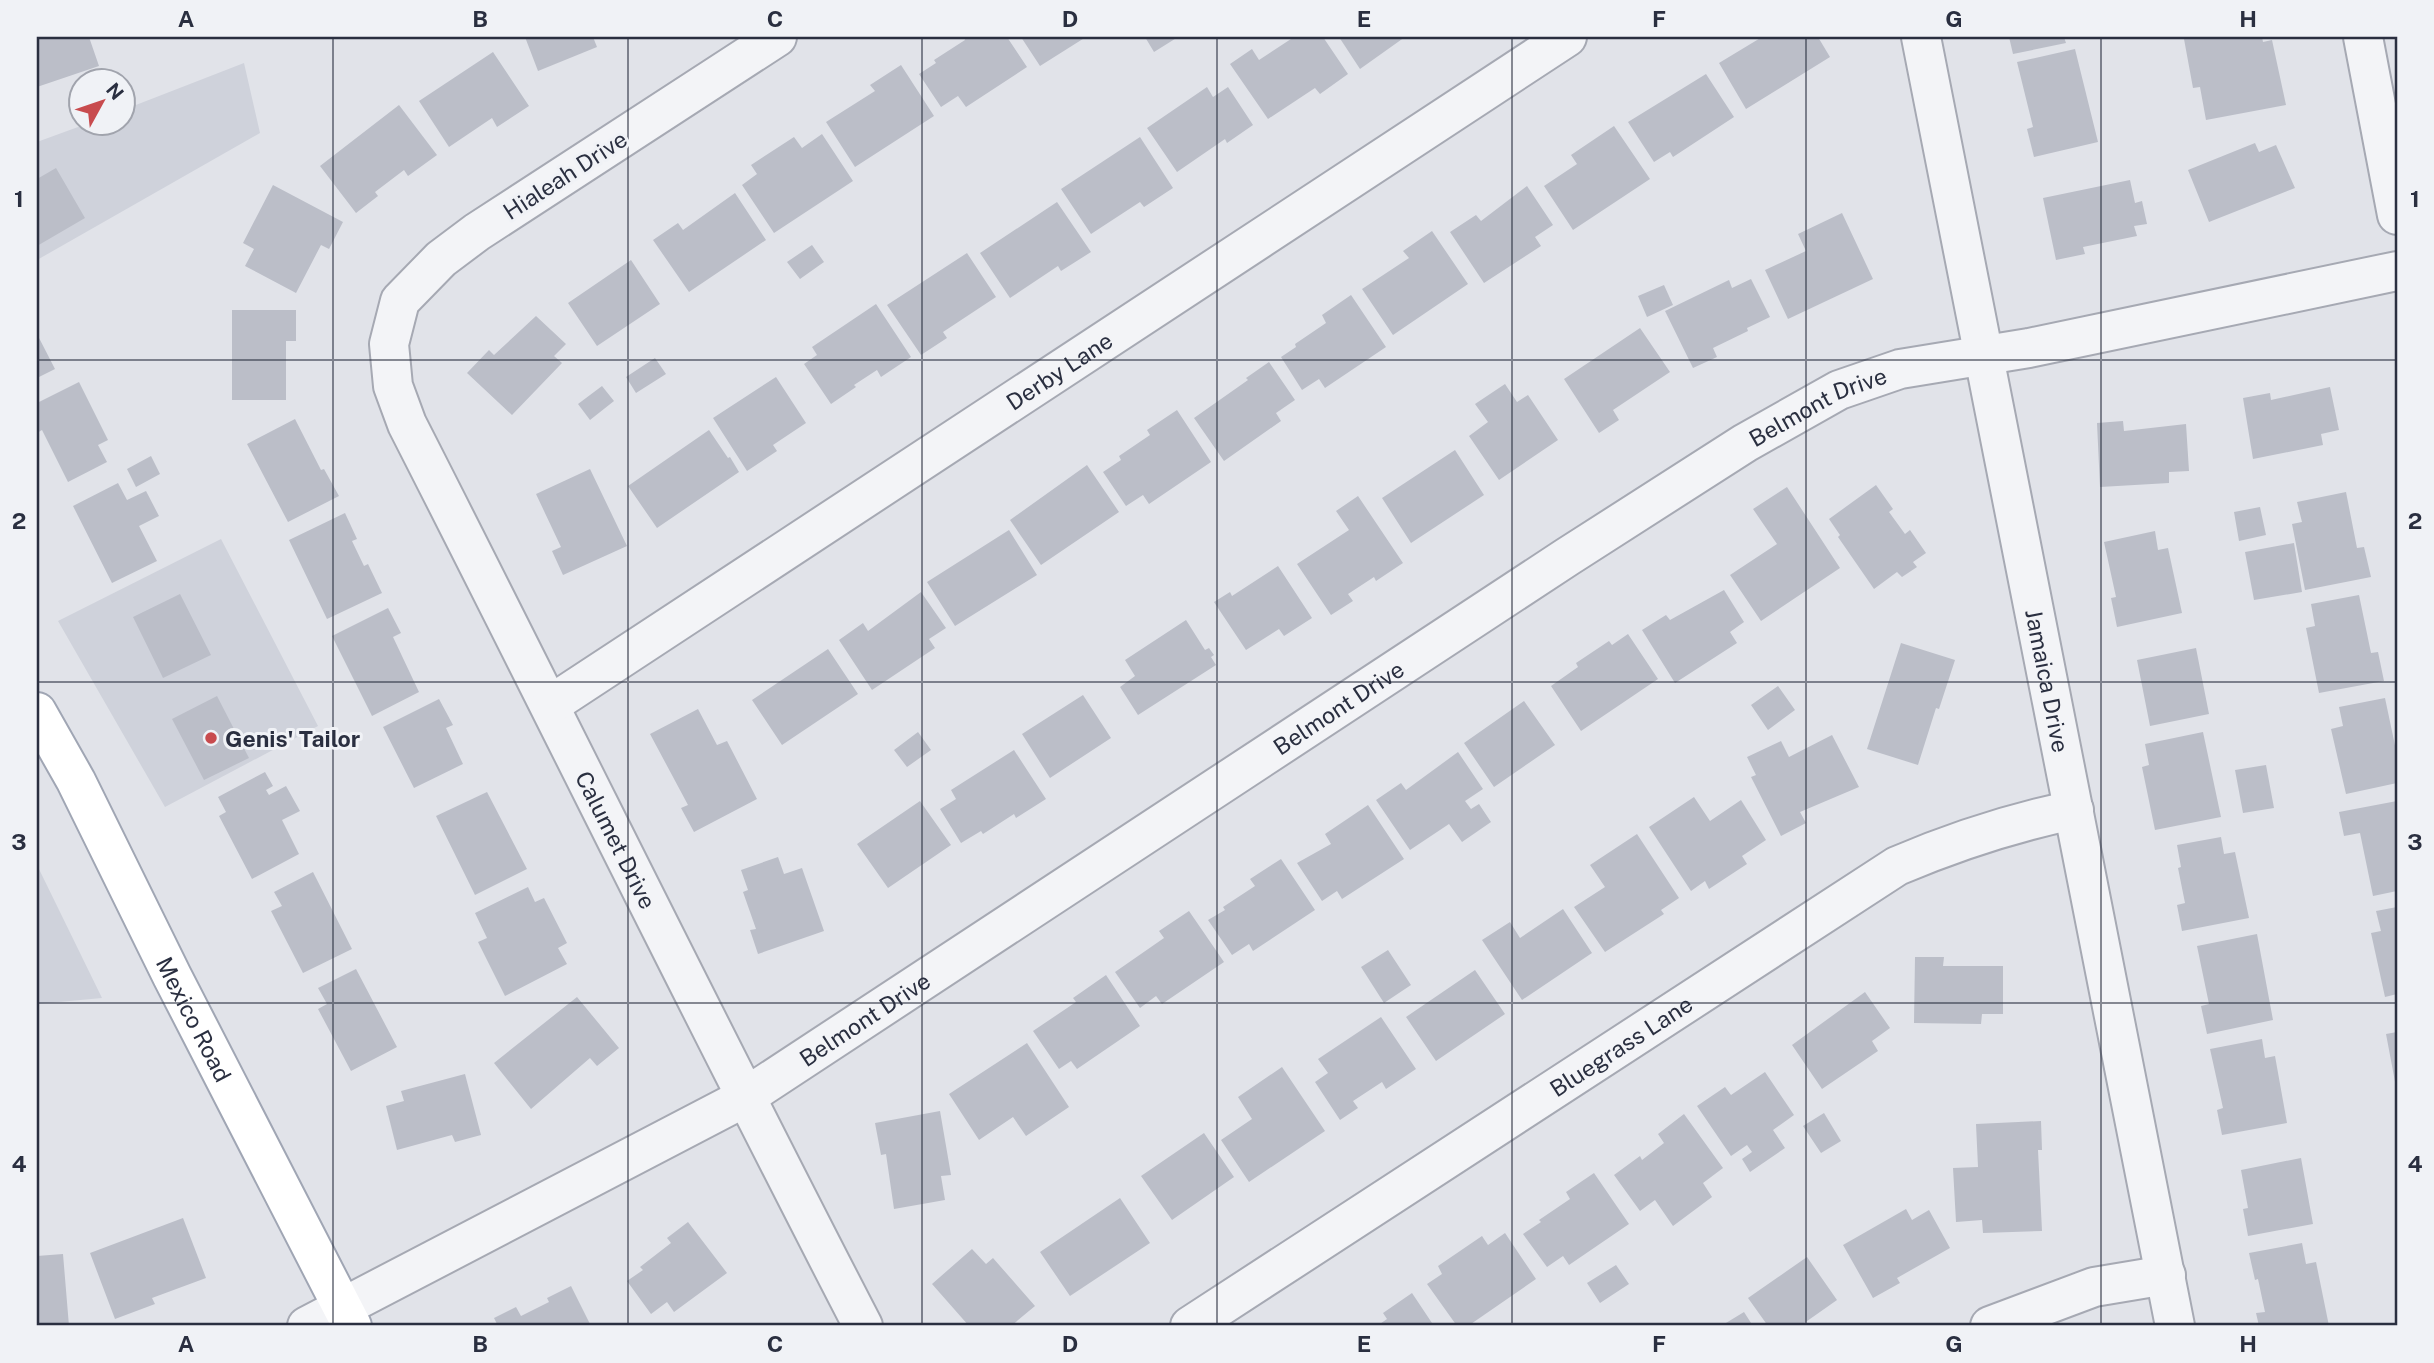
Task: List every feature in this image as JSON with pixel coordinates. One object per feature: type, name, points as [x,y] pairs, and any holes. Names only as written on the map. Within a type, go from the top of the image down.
[{"type":"main road","name":"Mexico Road","points":[[37,712],[76,781],[172,976],[348,1317]]},
{"type":"street","name":"Derby Lane","points":[[550,705],[1567,37]]},
{"type":"street","name":"Jamaica Drive","points":[[1921,37],[2175,1326]]},
{"type":"street","points":[[2363,37],[2397,215]]},
{"type":"street","name":"Hialeah Drive","points":[[389,344],[400,301],[440,259],[754,43]]},
{"type":"street","name":"Belmont Drive","points":[[307,1326],[348,1317],[744,1098],[1567,557],[1745,443],[1839,390],[1900,369],[2029,348],[2397,271]]},
{"type":"street","name":"Calumet Drive","points":[[389,344],[393,386],[407,424],[550,705],[744,1098],[863,1326]]},
{"type":"street","name":"Bluegrass Lane","points":[[1190,1326],[1897,866],[1953,842],[2025,820],[2074,810]]},
{"type":"street","points":[[1990,1326],[2094,1287],[2166,1275]]},
{"type":"shaded area","points":[[244,63],[260,133],[37,260],[37,142],[66,131],[66,136],[136,136],[136,105]]},
{"type":"shaded area","points":[[221,539],[318,726],[165,807],[58,621]]},
{"type":"shaded area","points":[[37,865],[102,998],[37,1004]]},
{"type":"building","points":[[37,37],[89,37],[99,66],[66,66],[66,77],[37,87]]},
{"type":"building","points":[[525,37],[593,37],[597,47],[538,71]]},
{"type":"building","points":[[964,37],[1007,37],[1027,67],[966,107],[958,96],[941,107],[919,74],[936,63],[934,60],[965,40]]},
{"type":"building","points":[[1021,37],[1086,37],[1040,66]]},
{"type":"building","points":[[1145,37],[1178,37],[1154,52]]},
{"type":"building","points":[[1294,37],[1323,37],[1348,74],[1320,94],[1315,88],[1268,119],[1230,64],[1252,49],[1259,60]]},
{"type":"building","points":[[1339,37],[1405,37],[1360,69]]},
{"type":"building","points":[[1762,37],[1818,37],[1830,57],[1746,109],[1719,63]]},
{"type":"building","points":[[2009,37],[2064,37],[2066,43],[2013,54]]},
{"type":"building","points":[[2262,37],[2263,42],[2272,40],[2286,105],[2206,120],[2200,87],[2193,88],[2184,39]]},
{"type":"building","points":[[2075,49],[2098,142],[2034,157],[2027,129],[2033,127],[2017,62]]},
{"type":"building","points":[[493,52],[529,106],[497,127],[492,118],[449,147],[419,101]]},
{"type":"building","points":[[901,65],[934,116],[855,167],[826,122],[875,91],[870,85]]},
{"type":"building","points":[[1706,74],[1734,117],[1673,157],[1670,152],[1654,162],[1628,122]]},
{"type":"building","points":[[1207,87],[1213,97],[1228,87],[1253,125],[1227,143],[1225,139],[1177,172],[1147,128]]},
{"type":"building","points":[[399,105],[437,155],[408,176],[404,170],[375,192],[378,196],[356,213],[320,166]]},
{"type":"building","points":[[1614,126],[1650,179],[1573,230],[1544,186],[1577,164],[1571,155]]},
{"type":"building","points":[[822,134],[853,181],[774,233],[742,185],[757,174],[751,165],[794,137],[802,148]]},
{"type":"building","points":[[1140,137],[1173,188],[1144,207],[1140,202],[1091,234],[1061,189]]},
{"type":"building","points":[[2255,143],[2259,152],[2276,145],[2295,188],[2209,222],[2188,170]]},
{"type":"building","points":[[56,168],[85,218],[37,246],[37,179]]},
{"type":"building","points":[[2130,180],[2135,203],[2142,201],[2147,224],[2134,226],[2137,236],[2083,247],[2085,254],[2056,260],[2043,198]]},
{"type":"building","points":[[273,185],[343,222],[329,249],[321,245],[296,293],[245,266],[254,249],[243,243]]},
{"type":"building","points":[[1527,186],[1553,225],[1535,237],[1541,246],[1484,283],[1450,232],[1476,215],[1481,221]]},
{"type":"building","points":[[735,193],[766,240],[689,292],[653,240],[678,223],[683,230]]},
{"type":"building","points":[[1057,202],[1091,252],[1061,271],[1058,266],[1010,298],[980,253]]},
{"type":"building","points":[[1842,213],[1873,279],[1788,319],[1765,270],[1806,251],[1798,234]]},
{"type":"building","points":[[1432,231],[1468,284],[1393,335],[1362,289],[1409,258],[1403,251]]},
{"type":"building","points":[[812,245],[824,262],[800,279],[787,262]]},
{"type":"building","points":[[967,253],[996,297],[943,332],[947,338],[921,355],[887,305]]},
{"type":"building","points":[[631,260],[660,304],[597,346],[568,303]]},
{"type":"building","points":[[1751,279],[1770,317],[1713,348],[1717,357],[1693,368],[1665,311],[1729,280],[1732,288]]},
{"type":"building","points":[[1664,285],[1673,305],[1647,317],[1638,296]]},
{"type":"building","points":[[1351,295],[1386,347],[1325,388],[1319,379],[1302,390],[1281,357],[1326,323],[1322,315]]},
{"type":"building","points":[[876,304],[911,357],[881,377],[877,370],[831,404],[804,364],[817,355],[812,347]]},
{"type":"building","points":[[232,310],[296,310],[296,341],[286,341],[286,400],[232,400]]},
{"type":"building","points":[[536,316],[566,344],[554,356],[562,363],[512,415],[467,373],[489,350],[494,355]]},
{"type":"building","points":[[1640,328],[1670,372],[1613,410],[1619,420],[1599,433],[1564,379]]},
{"type":"building","points":[[37,334],[55,369],[37,378]]},
{"type":"building","points":[[655,358],[666,374],[636,393],[626,377]]},
{"type":"building","points":[[1269,362],[1295,400],[1276,413],[1281,421],[1224,461],[1194,418]]},
{"type":"building","points":[[776,377],[806,423],[773,445],[777,451],[747,471],[713,418]]},
{"type":"building","points":[[79,382],[108,440],[98,445],[107,462],[68,482],[42,430],[37,433],[37,403]]},
{"type":"building","points":[[1505,384],[1517,402],[1528,395],[1558,440],[1499,480],[1469,436],[1488,422],[1475,404]]},
{"type":"building","points":[[602,386],[614,401],[590,420],[578,404]]},
{"type":"building","points":[[2330,387],[2339,430],[2321,434],[2323,445],[2253,459],[2243,398],[2270,393],[2271,400]]},
{"type":"building","points":[[1177,410],[1211,462],[1149,504],[1143,495],[1126,506],[1103,472],[1121,460],[1119,456],[1150,435],[1147,430]]},
{"type":"building","points":[[295,419],[321,470],[324,469],[339,496],[288,522],[247,444]]},
{"type":"building","points":[[2123,421],[2124,431],[2186,424],[2189,471],[2169,472],[2169,483],[2100,487],[2097,423]]},
{"type":"building","points":[[709,430],[739,472],[657,528],[628,486]]},
{"type":"building","points":[[1455,450],[1484,495],[1411,543],[1382,498]]},
{"type":"building","points":[[151,456],[160,474],[136,487],[127,469]]},
{"type":"building","points":[[1087,465],[1119,512],[1041,565],[1010,520]]},
{"type":"building","points":[[590,469],[627,546],[563,575],[552,551],[561,547],[536,494]]},
{"type":"building","points":[[118,483],[127,500],[146,491],[159,516],[139,526],[157,561],[112,583],[73,506]]},
{"type":"building","points":[[1876,485],[1893,509],[1889,512],[1905,534],[1910,530],[1926,553],[1913,562],[1917,567],[1902,577],[1897,572],[1874,589],[1838,537],[1840,535],[1829,519]]},
{"type":"building","points":[[1787,487],[1840,568],[1761,621],[1730,575],[1777,544],[1753,509]]},
{"type":"building","points":[[2346,492],[2357,548],[2364,547],[2371,577],[2305,590],[2292,524],[2302,522],[2297,502]]},
{"type":"building","points":[[1358,496],[1403,563],[1376,581],[1374,577],[1348,594],[1353,601],[1331,615],[1297,564],[1349,530],[1336,511]]},
{"type":"building","points":[[2260,507],[2266,535],[2239,541],[2234,512]]},
{"type":"building","points":[[345,513],[357,539],[352,541],[364,566],[368,564],[382,593],[327,619],[289,540]]},
{"type":"building","points":[[1009,530],[1037,575],[955,626],[927,582]]},
{"type":"building","points":[[2155,531],[2158,550],[2168,548],[2182,613],[2117,627],[2111,598],[2116,597],[2104,542]]},
{"type":"building","points":[[2294,543],[2302,592],[2254,600],[2245,552]]},
{"type":"building","points":[[1278,566],[1312,618],[1284,636],[1279,629],[1246,650],[1214,602],[1230,592],[1232,596]]},
{"type":"building","points":[[1724,590],[1744,622],[1730,632],[1737,643],[1675,683],[1642,630],[1666,615],[1670,620]]},
{"type":"building","points":[[921,592],[946,628],[929,639],[935,648],[872,690],[839,640],[863,623],[868,631]]},
{"type":"building","points":[[180,594],[211,655],[163,678],[133,617]]},
{"type":"building","points":[[2359,595],[2371,653],[2378,652],[2384,681],[2319,693],[2306,628],[2315,626],[2311,604]]},
{"type":"building","points":[[388,608],[401,633],[393,637],[419,692],[372,716],[332,636]]},
{"type":"building","points":[[1186,620],[1205,650],[1209,648],[1214,655],[1211,657],[1216,665],[1138,715],[1120,687],[1135,676],[1125,660]]},
{"type":"building","points":[[1628,634],[1658,679],[1581,731],[1551,686],[1578,667],[1576,663],[1609,641],[1612,645]]},
{"type":"building","points":[[1901,643],[1955,660],[1918,765],[1867,749]]},
{"type":"building","points":[[2196,648],[2209,714],[2150,726],[2137,660]]},
{"type":"building","points":[[828,649],[858,694],[782,745],[752,700]]},
{"type":"building","points":[[1778,686],[1795,710],[1768,730],[1751,705]]},
{"type":"building","points":[[1083,695],[1111,738],[1050,778],[1022,734]]},
{"type":"building","name":"Genis' Tailor","points":[[217,696],[249,758],[204,780],[172,719]]},
{"type":"building","points":[[2385,698],[2397,755],[2397,783],[2346,794],[2331,729],[2343,726],[2339,707]]},
{"type":"building","points":[[439,699],[453,725],[446,728],[463,764],[414,788],[383,727]]},
{"type":"building","points":[[1524,701],[1555,745],[1494,787],[1464,743]]},
{"type":"building","points":[[698,709],[717,745],[727,741],[757,799],[694,832],[681,808],[688,805],[650,734]]},
{"type":"building","points":[[918,732],[931,750],[907,767],[894,750]]},
{"type":"building","points":[[2203,732],[2221,817],[2155,830],[2142,767],[2149,765],[2145,744]]},
{"type":"building","points":[[1832,735],[1859,787],[1800,812],[1806,823],[1781,836],[1751,777],[1756,775],[1747,757],[1781,741],[1789,757]]},
{"type":"building","points":[[1014,750],[1046,799],[1016,818],[1014,814],[983,834],[981,831],[961,843],[940,809],[956,799],[951,790]]},
{"type":"building","points":[[1458,752],[1483,789],[1465,801],[1471,809],[1479,804],[1491,822],[1462,842],[1449,824],[1410,850],[1376,800],[1401,783],[1406,790]]},
{"type":"building","points":[[2266,765],[2274,808],[2243,813],[2235,770]]},
{"type":"building","points":[[265,772],[273,786],[266,790],[269,795],[286,786],[300,811],[282,820],[299,854],[252,879],[219,816],[226,812],[218,797]]},
{"type":"building","points":[[487,792],[527,869],[475,895],[436,816]]},
{"type":"building","points":[[1694,797],[1710,821],[1741,800],[1766,840],[1742,856],[1747,864],[1709,889],[1705,881],[1691,891],[1649,827]]},
{"type":"building","points":[[920,801],[951,845],[888,888],[857,844]]},
{"type":"building","points":[[2397,801],[2397,891],[2373,896],[2360,833],[2344,836],[2339,812]]},
{"type":"building","points":[[1368,805],[1404,859],[1342,899],[1337,891],[1322,901],[1297,863],[1331,844],[1325,834]]},
{"type":"building","points":[[1637,834],[1679,898],[1661,910],[1664,914],[1605,952],[1574,907],[1605,887],[1590,865]]},
{"type":"building","points":[[2221,837],[2224,854],[2235,852],[2249,918],[2182,931],[2177,905],[2185,903],[2178,868],[2181,867],[2177,845]]},
{"type":"building","points":[[778,857],[784,874],[802,868],[824,931],[758,954],[750,930],[756,929],[743,892],[748,890],[741,870]]},
{"type":"building","points":[[1281,859],[1315,910],[1253,951],[1249,944],[1232,955],[1208,920],[1255,886],[1250,879]]},
{"type":"building","points":[[313,872],[352,949],[303,973],[271,911],[282,906],[274,892]]},
{"type":"building","points":[[528,887],[535,902],[544,898],[567,943],[558,948],[567,964],[505,996],[478,942],[487,938],[475,913]]},
{"type":"building","points":[[2397,907],[2397,994],[2385,997],[2371,933],[2381,931],[2376,911]]},
{"type":"building","points":[[1563,909],[1592,953],[1522,1000],[1482,940],[1510,922],[1520,938]]},
{"type":"building","points":[[1189,911],[1224,962],[1162,1004],[1156,996],[1140,1008],[1115,972],[1164,938],[1159,931]]},
{"type":"building","points":[[2257,934],[2273,1020],[2207,1034],[2201,1006],[2209,1004],[2197,946]]},
{"type":"building","points":[[1388,950],[1411,985],[1384,1003],[1361,967]]},
{"type":"building","points":[[1915,957],[1944,957],[1943,966],[2003,966],[2003,1014],[1982,1014],[1981,1024],[1914,1023]]},
{"type":"building","points":[[356,969],[397,1047],[351,1071],[318,1009],[327,1004],[318,988]]},
{"type":"building","points":[[1475,970],[1505,1014],[1436,1061],[1406,1017]]},
{"type":"building","points":[[1106,975],[1140,1026],[1077,1069],[1071,1061],[1059,1069],[1033,1031],[1076,1002],[1073,998]]},
{"type":"building","points":[[1865,992],[1890,1028],[1872,1041],[1878,1051],[1822,1089],[1792,1045]]},
{"type":"building","points":[[577,997],[619,1048],[597,1066],[590,1058],[531,1109],[494,1063]]},
{"type":"building","points":[[1381,1017],[1416,1069],[1386,1089],[1382,1082],[1353,1101],[1358,1108],[1340,1120],[1315,1082],[1328,1073],[1318,1059]]},
{"type":"building","points":[[2397,1032],[2397,1086],[2396,1087],[2386,1034]]},
{"type":"building","points":[[2262,1039],[2265,1058],[2275,1056],[2287,1123],[2222,1135],[2217,1110],[2223,1108],[2210,1049]]},
{"type":"building","points":[[1027,1043],[1069,1107],[1026,1136],[1013,1117],[979,1140],[949,1094]]},
{"type":"building","points":[[1282,1067],[1325,1131],[1249,1182],[1221,1140],[1252,1119],[1238,1097]]},
{"type":"building","points":[[1765,1072],[1794,1115],[1773,1130],[1785,1148],[1750,1172],[1742,1159],[1752,1152],[1747,1145],[1731,1156],[1697,1106],[1725,1087],[1731,1095]]},
{"type":"building","points":[[465,1074],[481,1135],[455,1142],[452,1135],[397,1150],[386,1106],[404,1101],[401,1091]]},
{"type":"building","points":[[940,1111],[951,1175],[941,1176],[945,1200],[894,1209],[886,1154],[881,1155],[875,1123]]},
{"type":"building","points":[[1824,1113],[1841,1141],[1821,1153],[1803,1126]]},
{"type":"building","points":[[1684,1114],[1723,1168],[1703,1183],[1712,1197],[1673,1226],[1655,1200],[1640,1211],[1614,1175],[1640,1156],[1642,1160],[1664,1143],[1658,1134]]},
{"type":"building","points":[[2041,1121],[2042,1150],[2038,1150],[2042,1231],[1983,1233],[1982,1220],[1956,1222],[1953,1168],[1978,1167],[1976,1124]]},
{"type":"building","points":[[1204,1133],[1234,1177],[1172,1220],[1141,1176]]},
{"type":"building","points":[[2301,1158],[2313,1224],[2248,1236],[2243,1209],[2248,1208],[2241,1170]]},
{"type":"building","points":[[1594,1173],[1629,1224],[1569,1265],[1563,1256],[1547,1267],[1523,1234],[1570,1199],[1566,1192]]},
{"type":"building","points":[[1120,1198],[1150,1243],[1070,1296],[1040,1252]]},
{"type":"building","points":[[1906,1209],[1912,1220],[1929,1210],[1950,1248],[1897,1278],[1900,1283],[1873,1298],[1843,1245]]},
{"type":"building","points":[[183,1218],[206,1278],[152,1298],[155,1304],[115,1319],[90,1253]]},
{"type":"building","points":[[688,1222],[727,1273],[674,1312],[667,1302],[651,1314],[627,1281],[643,1270],[640,1267],[671,1243],[667,1238]]},
{"type":"building","points":[[1505,1233],[1536,1279],[1468,1326],[1457,1326],[1427,1284],[1442,1274],[1438,1266],[1482,1236],[1488,1245]]},
{"type":"building","points":[[2302,1243],[2306,1264],[2316,1262],[2329,1326],[2259,1326],[2256,1313],[2265,1312],[2249,1253]]},
{"type":"building","points":[[972,1249],[986,1264],[993,1258],[1035,1306],[1011,1326],[969,1326],[932,1284]]},
{"type":"building","points":[[63,1254],[69,1326],[37,1326],[37,1256]]},
{"type":"building","points":[[1807,1257],[1837,1300],[1800,1326],[1768,1326],[1748,1298]]},
{"type":"building","points":[[1616,1265],[1629,1284],[1600,1303],[1587,1283]]},
{"type":"building","points":[[571,1286],[591,1326],[498,1326],[494,1318],[516,1307],[521,1316],[549,1302],[547,1298]]},
{"type":"building","points":[[1412,1293],[1434,1326],[1377,1326],[1387,1319],[1383,1313]]},
{"type":"building","points":[[1744,1312],[1753,1326],[1721,1326]]},
{"type":"place","name":"Genis' Tailor","points":[[211,738]]}]
